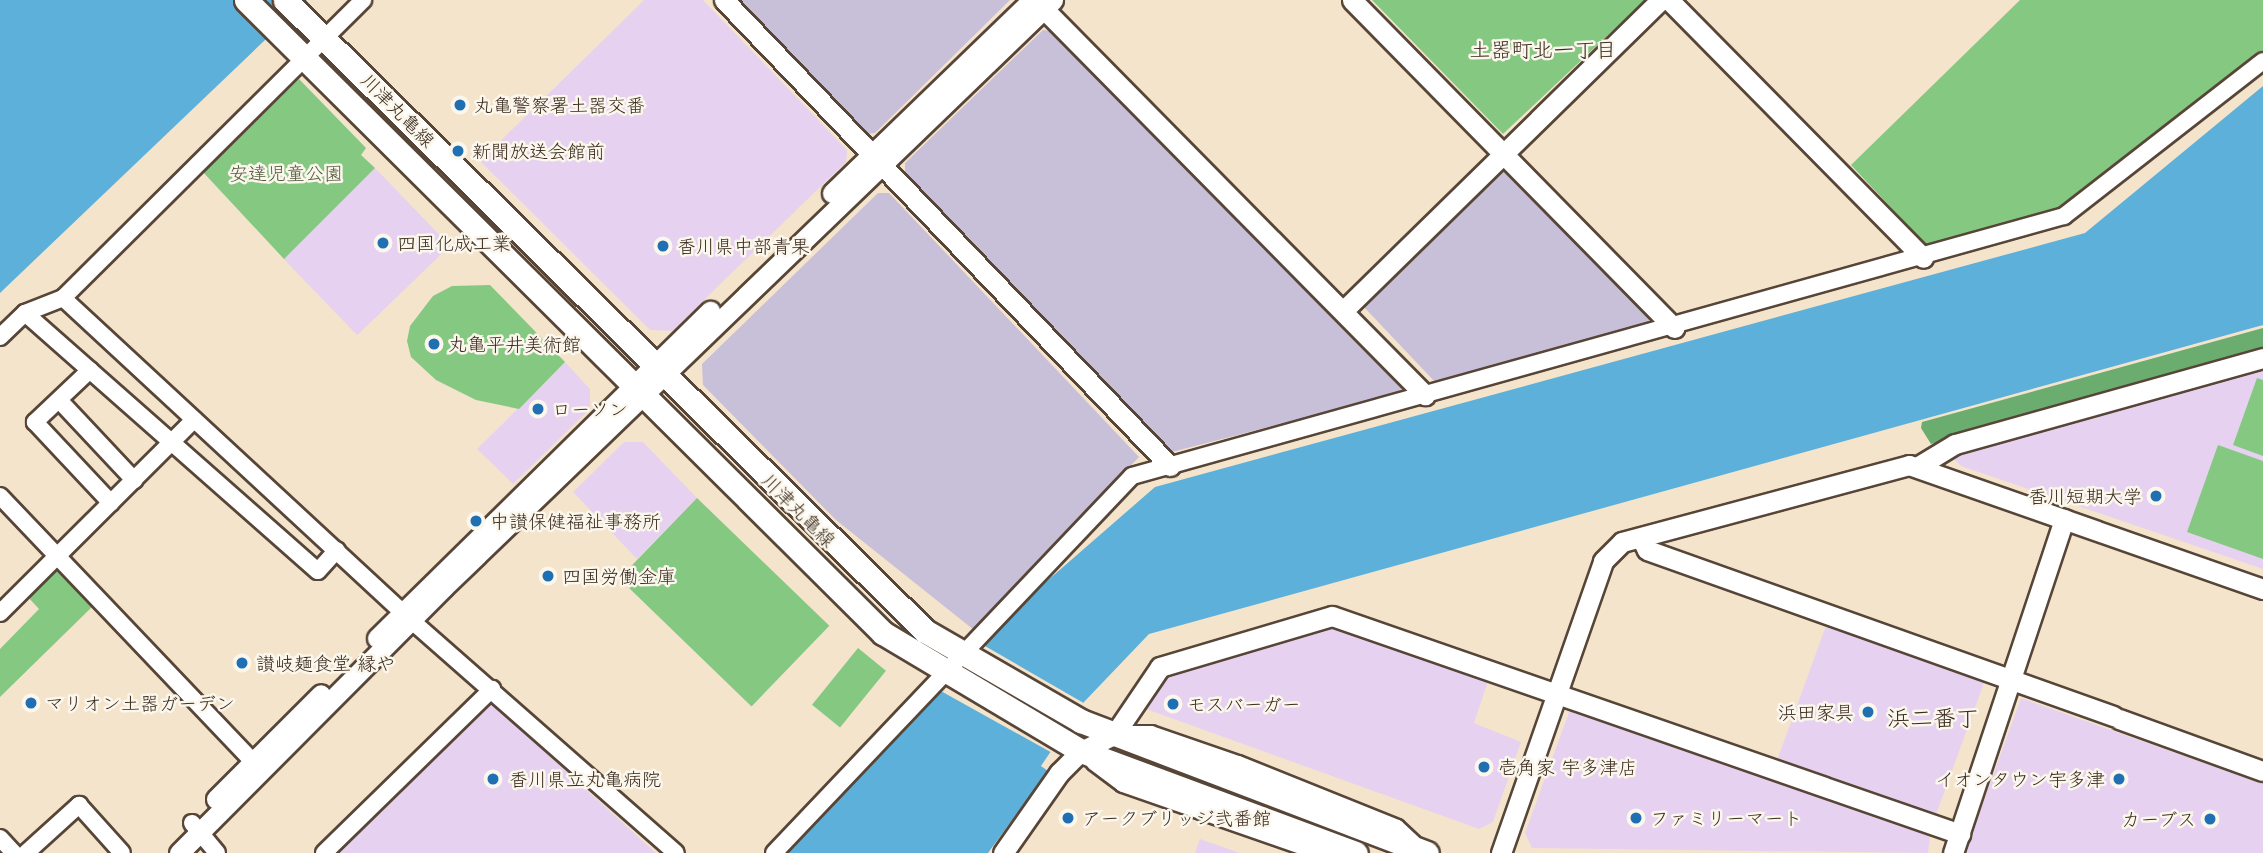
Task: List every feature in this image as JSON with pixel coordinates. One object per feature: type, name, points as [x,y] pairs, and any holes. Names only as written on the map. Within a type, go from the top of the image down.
[{"type":"main road","name":"川津丸亀線","points":[[246,0],[831,586],[945,675],[1074,748],[1356,853]]},
{"type":"main road","name":"川津丸亀線","points":[[285,0],[865,575],[925,631],[1081,721],[1425,852]]},
{"type":"street","points":[[0,337],[25,313],[63,298],[363,0]]},
{"type":"street","points":[[724,0],[1170,466]]},
{"type":"street","points":[[1352,0],[1674,328]]},
{"type":"street","points":[[1343,311],[1501,153],[1661,0]]},
{"type":"street","points":[[1669,0],[1923,258]]},
{"type":"street","points":[[175,851],[407,616],[1041,2],[1425,394]]},
{"type":"street","points":[[774,853],[1132,476],[1674,328],[2064,216],[2263,61]]},
{"type":"street","points":[[63,298],[407,616],[676,853]]},
{"type":"street","points":[[25,313],[318,571],[337,550]]},
{"type":"street","points":[[1501,853],[1559,694],[1603,561],[1622,542],[1917,467],[1955,444],[2263,358]]},
{"type":"street","points":[[90,370],[36,422],[111,503]]},
{"type":"street","points":[[59,400],[134,480]]},
{"type":"street","points":[[0,614],[194,420]]},
{"type":"street","points":[[223,487],[244,466]]},
{"type":"street","points":[[1917,467],[2263,589]]},
{"type":"street","points":[[0,496],[257,767]]},
{"type":"street","points":[[1003,853],[1074,748],[1114,734],[1166,664],[1332,616],[1559,694],[1957,844],[2014,681],[2064,519]]},
{"type":"street","points":[[1641,538],[1647,550],[2263,771]]},
{"type":"street","points":[[324,853],[492,689]]},
{"type":"street","points":[[1074,748],[1123,784],[1321,853]]},
{"type":"street","points":[[26,853],[79,805],[122,853]]},
{"type":"street","points":[[196,828],[217,853]]},
{"type":"street","points":[[0,838],[14,853]]},
{"type":"shaded area","name":"香川県中部青果","points":[[644,0],[703,0],[847,150],[846,162],[672,331],[650,330],[480,161]]},
{"type":"shaded area","points":[[738,0],[1010,0],[875,133],[866,134]]},
{"type":"shaded area","points":[[1043,30],[1054,31],[1402,387],[1400,393],[1172,452],[905,173],[905,163]]},
{"type":"shaded area","points":[[375,168],[450,246],[357,335],[282,258]]},
{"type":"shaded area","points":[[1497,170],[1504,170],[1649,319],[1648,326],[1437,384],[1362,305]]},
{"type":"shaded area","points":[[878,193],[889,193],[1139,457],[974,630],[836,520],[703,385],[702,364]]},
{"type":"shaded area","points":[[565,362],[590,389],[590,409],[513,484],[477,449]]},
{"type":"shaded area","name":"香川短期大学","points":[[2263,368],[2263,569],[1961,466],[1950,455]]},
{"type":"shaded area","points":[[624,442],[643,442],[697,498],[637,559],[573,492]]},
{"type":"shaded area","name":"浜田家具","points":[[1827,623],[1985,680],[1935,819],[1777,761]]},
{"type":"shaded area","points":[[1334,625],[1489,678],[1474,723],[1521,742],[1493,822],[1479,829],[1146,709],[1143,700],[1161,675]]},
{"type":"shaded area","name":"イオンタウン宇多津","points":[[2021,698],[2263,784],[2263,853],[1965,853]]},
{"type":"shaded area","name":"香川県立丸亀病院","points":[[492,704],[656,853],[335,853]]},
{"type":"shaded area","points":[[1578,710],[1930,836],[1928,853],[1532,848],[1525,833],[1569,712]]},
{"type":"shaded area","points":[[1200,839],[1240,853],[1195,853]]},
{"type":"green space","points":[[1372,0],[1644,0],[1644,1],[1503,134]]},
{"type":"green space","points":[[2020,0],[2263,0],[2263,54],[2061,210],[1928,247],[1851,165]]},
{"type":"green space","name":"安達児童公園","points":[[299,79],[366,148],[361,155],[375,168],[284,259],[202,171]]},
{"type":"green space","points":[[490,285],[565,362],[519,409],[476,400],[436,380],[411,357],[407,341],[410,326],[433,296],[452,286]]},
{"type":"green space","points":[[2263,328],[2263,350],[1931,444],[1921,428],[1922,422]]},
{"type":"green space","points":[[2257,378],[2263,380],[2263,456],[2233,445]]},
{"type":"green space","points":[[2218,445],[2263,461],[2263,559],[2187,532]]},
{"type":"green space","points":[[697,498],[829,626],[752,706],[619,579]]},
{"type":"green space","points":[[59,567],[95,604],[0,697],[0,649],[39,609],[27,596]]},
{"type":"green space","points":[[858,648],[886,671],[840,727],[812,705]]},
{"type":"water","points":[[0,0],[307,0],[0,293]]},
{"type":"water","points":[[2263,86],[2263,325],[1149,634],[1084,702],[1041,766],[1048,771],[988,853],[787,853],[978,641],[1155,487],[2085,233]]},
{"type":"pier","points":[[978,642],[1086,704],[1074,725],[966,663]]},
{"type":"pier","points":[[952,671],[1066,734],[1055,754],[941,691]]},
{"type":"place","name":"丸亀警察署土器交番","points":[[460,105]]},
{"type":"place","name":"新聞放送会館前","points":[[458,151]]},
{"type":"place","name":"四国化成工業","points":[[383,243]]},
{"type":"place","name":"香川県中部青果","points":[[663,246]]},
{"type":"place","name":"丸亀平井美術館","points":[[434,344]]},
{"type":"place","name":"ローソン","points":[[538,409]]},
{"type":"place","name":"香川短期大学","points":[[2156,496]]},
{"type":"place","name":"中讃保健福祉事務所","points":[[476,521]]},
{"type":"place","name":"四国労働金庫","points":[[548,576]]},
{"type":"place","name":"讃岐麺食堂 縁や","points":[[242,663]]},
{"type":"place","name":"マリオン土器ガーデン","points":[[31,703]]},
{"type":"place","name":"モスバーガー","points":[[1173,704]]},
{"type":"place","name":"浜田家具","points":[[1868,712]]},
{"type":"place","name":"壱角家 宇多津店","points":[[1484,767]]},
{"type":"place","name":"香川県立丸亀病院","points":[[493,779]]},
{"type":"place","name":"イオンタウン宇多津","points":[[2119,779]]},
{"type":"place","name":"アークブリッジ弐番館","points":[[1068,818]]},
{"type":"place","name":"ファミリーマート","points":[[1636,818]]},
{"type":"place","name":"カーブス","points":[[2210,819]]},
{"type":"district","name":"土器町北一丁目","points":[[1543,48]]},
{"type":"district","name":"浜二番丁","points":[[1933,717]]}]
